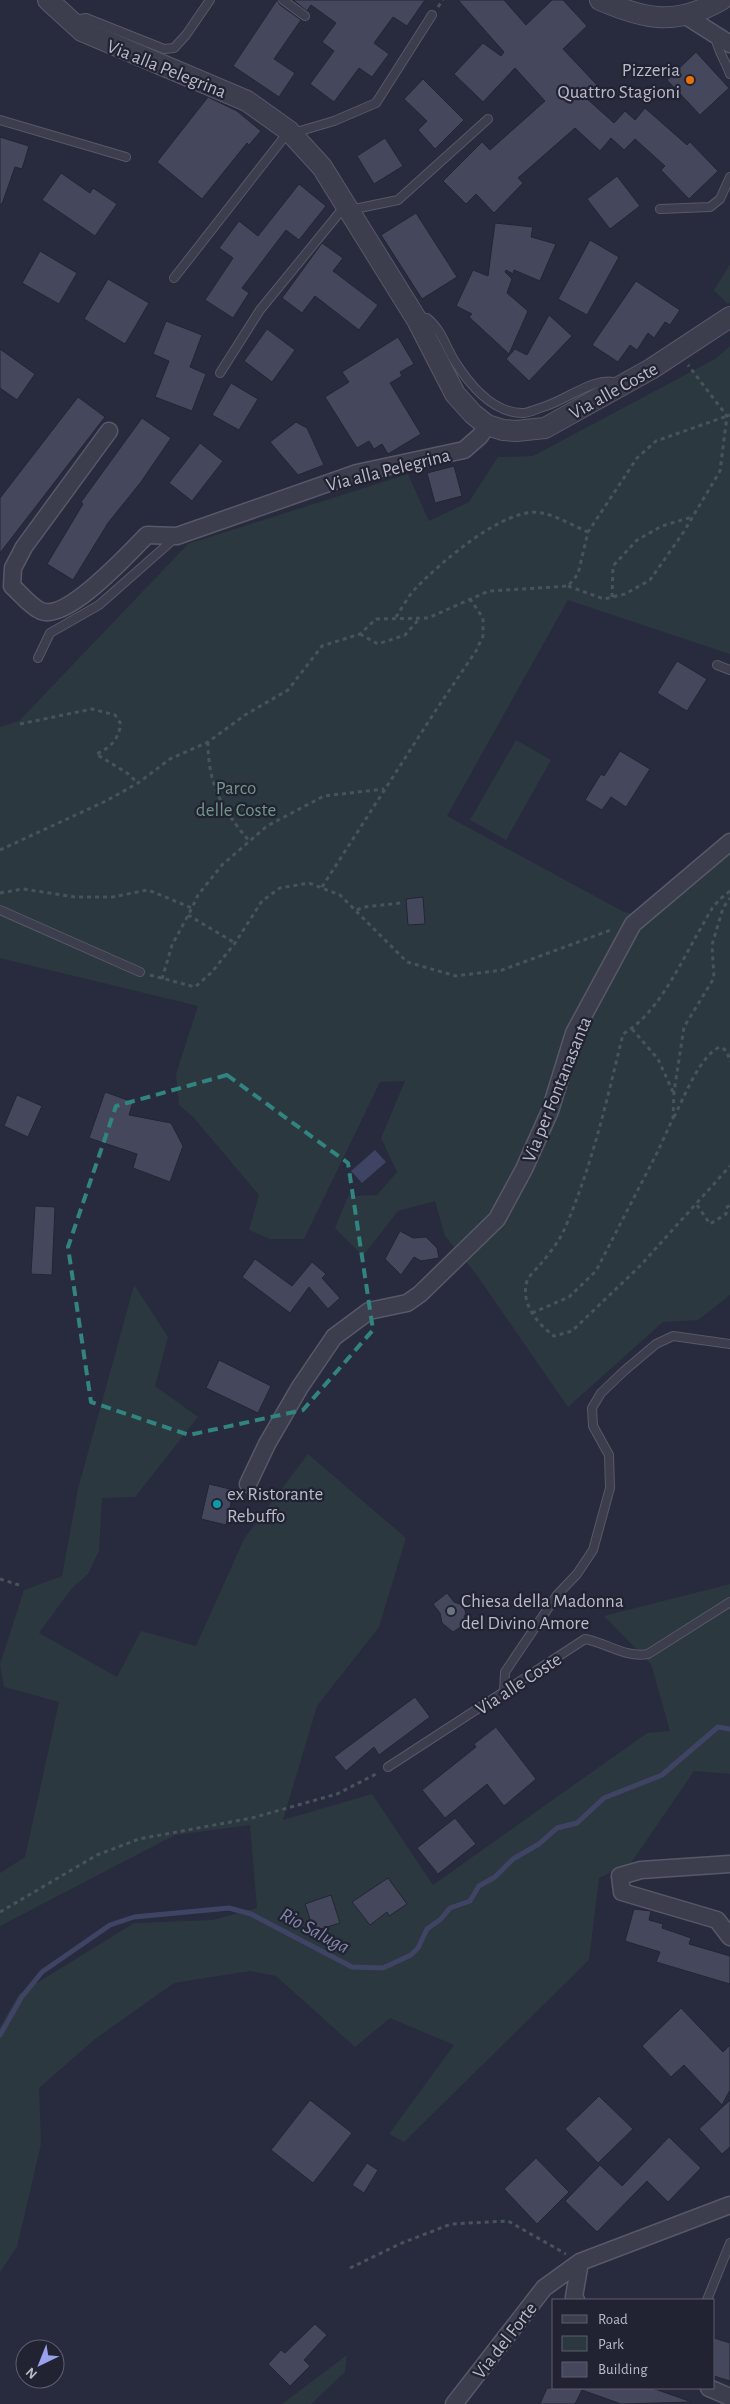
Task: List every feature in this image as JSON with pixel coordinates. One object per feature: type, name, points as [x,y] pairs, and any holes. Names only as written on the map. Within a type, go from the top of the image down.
[{"type":"street","name":"Via alla Pelegrina","points":[[48,0],[82,31],[112,46],[247,101],[289,131],[322,167],[417,320],[455,394],[473,414],[487,425],[480,436],[464,450],[356,473],[177,536],[147,535],[84,594],[57,612],[41,611],[12,586],[13,568],[24,547],[109,431]]},
{"type":"street","points":[[600,0],[644,16],[664,18],[686,16],[721,0]]},
{"type":"street","points":[[686,16],[730,44]]},
{"type":"street","name":"Via alle Coste","points":[[487,425],[503,430],[516,431],[545,428],[696,342],[730,317]]},
{"type":"street","name":"Via per Fontanasanta","points":[[248,1484],[266,1444],[300,1387],[334,1337],[369,1311],[407,1304],[420,1294],[497,1219],[524,1169],[550,1111],[574,1033],[633,924],[730,842]]},
{"type":"street","points":[[730,1864],[641,1870],[620,1876],[622,1892],[717,1920],[730,1937]]},
{"type":"street","name":"Via del Forte","points":[[454,2404],[544,2288],[580,2262],[730,2205]]},
{"type":"street","points":[[575,2299],[574,2297],[580,2262]]},
{"type":"street","points":[[710,2389],[730,2397]]},
{"type":"lane","points":[[70,21],[86,18],[164,49],[174,48],[186,35],[210,0]]},
{"type":"lane","points":[[284,0],[305,16]]},
{"type":"lane","points":[[174,278],[289,131],[300,131],[334,121],[376,104],[432,15]]},
{"type":"lane","points":[[715,34],[716,48],[725,59],[730,74]]},
{"type":"lane","points":[[220,373],[260,310],[340,212],[398,200],[488,119]]},
{"type":"lane","points":[[0,120],[126,158]]},
{"type":"lane","points":[[660,209],[710,207],[720,199],[730,177]]},
{"type":"lane","points":[[417,320],[427,318],[435,324],[453,359],[471,384],[492,403],[509,412],[526,413],[554,404],[592,384],[611,381],[623,385]]},
{"type":"lane","name":"Via alla Pelegrina","points":[[38,658],[50,633],[99,605],[177,536]]},
{"type":"lane","points":[[717,665],[730,670]]},
{"type":"lane","points":[[0,910],[140,972]]},
{"type":"lane","points":[[504,1692],[505,1672],[557,1596],[577,1574],[593,1550],[610,1488],[609,1455],[593,1426],[592,1408],[601,1393],[656,1344],[673,1336],[730,1344]]},
{"type":"lane","name":"Via alle Coste","points":[[388,1767],[585,1639],[599,1642],[634,1656],[648,1654],[730,1602]]},
{"type":"lane","points":[[707,2299],[730,2243]]},
{"type":"path","points":[[0,850],[106,801],[138,783],[170,759],[208,742],[245,715],[288,690],[322,646],[360,634],[376,619],[396,617],[428,618],[489,591],[568,586],[604,599],[625,594],[650,580],[720,471],[728,416],[686,362]]},
{"type":"path","points":[[568,586],[578,574],[588,532],[637,458],[656,441],[728,416]]},
{"type":"path","points":[[396,617],[414,590],[453,553],[500,522],[520,515],[541,512],[588,532]]},
{"type":"path","points":[[612,597],[613,566],[637,540],[662,526],[692,517]]},
{"type":"path","points":[[322,887],[384,789],[476,651],[483,636],[483,618],[470,599]]},
{"type":"path","points":[[360,634],[378,644],[406,635],[420,618]]},
{"type":"path","points":[[20,724],[92,709],[115,715],[121,724],[118,736],[107,749],[96,754],[127,773],[138,783]]},
{"type":"path","points":[[208,742],[208,763],[216,789],[228,816],[250,842]]},
{"type":"path","points":[[162,979],[172,945],[198,895],[222,865],[267,826],[324,796],[384,789]]},
{"type":"path","points":[[140,972],[194,988],[212,972],[235,943],[262,901],[280,888],[309,883],[340,895],[408,962],[456,976],[502,970],[572,943],[633,924]]},
{"type":"path","points":[[0,894],[23,889],[75,897],[112,897],[148,890],[192,908]]},
{"type":"path","points":[[730,891],[714,903],[654,1006],[638,1025],[623,1034],[602,1125],[564,1231],[527,1281],[527,1300],[532,1313],[541,1325],[554,1336],[572,1331],[640,1266],[730,1166]]},
{"type":"path","points":[[673,1118],[674,1092],[684,1027],[714,978],[712,945],[723,908],[730,898]]},
{"type":"path","points":[[357,910],[364,907],[401,903]]},
{"type":"path","points":[[188,915],[235,943]]},
{"type":"path","points":[[632,1029],[658,1059],[674,1092]]},
{"type":"path","points":[[532,1313],[568,1297],[596,1271],[698,1069],[713,1050],[720,1047],[727,1051],[730,1062]]},
{"type":"path","points":[[697,1204],[710,1224],[721,1219],[726,1214],[726,1208],[730,1205]]},
{"type":"path","points":[[0,1579],[19,1585]]},
{"type":"path","points":[[0,1912],[98,1854],[139,1838],[252,1818],[337,1794],[388,1767]]},
{"type":"path","points":[[350,2268],[402,2243],[451,2224],[508,2221],[580,2262]]},
{"type":"highlighted area","points":[[227,1075],[348,1163],[373,1330],[303,1410],[189,1435],[91,1402],[68,1247],[116,1106]]},
{"type":"green space","points":[[730,264],[730,302],[728,304],[714,290]]},
{"type":"green space","name":"Parco delle Coste","points":[[730,346],[730,654],[568,600],[447,816],[624,912],[655,917],[730,850],[730,1295],[698,1320],[663,1322],[568,1407],[476,1274],[445,1236],[435,1201],[398,1211],[363,1256],[335,1228],[348,1196],[377,1195],[397,1172],[381,1138],[405,1081],[380,1082],[304,1239],[270,1239],[249,1230],[259,1195],[194,1118],[179,1105],[176,1074],[198,1006],[0,958],[0,727],[19,721],[188,544],[408,474],[429,521],[469,502],[498,457],[533,456],[715,359]]},
{"type":"green space","points":[[516,740],[551,760],[506,840],[470,820]]},
{"type":"green space","points":[[134,1285],[168,1337],[155,1386],[198,1417],[135,1497],[102,1498],[99,1551],[88,1574],[72,1588],[39,1633],[117,1677],[141,1631],[196,1646],[244,1539],[308,1454],[406,1538],[379,1627],[317,1706],[283,1820],[372,1794],[433,1885],[647,1733],[670,1731],[651,1664],[604,1616],[730,1584],[730,1774],[694,1771],[631,1863],[599,1878],[589,1960],[404,2142],[389,2134],[454,2045],[390,2018],[355,2047],[276,1976],[250,1971],[174,1983],[95,2039],[39,2088],[41,2144],[17,2247],[0,2272],[0,2027],[19,1994],[134,1923],[213,1920],[257,1908],[250,1825],[175,1835],[0,1926],[0,1873],[25,1857],[59,1702],[4,1687],[0,1664],[24,1590],[62,1576],[78,1489]]},
{"type":"green space","points":[[347,2355],[345,2372],[311,2404],[282,2404]]},
{"type":"water","points":[[375,1150],[386,1162],[362,1183],[351,1171]]},
{"type":"building","points":[[277,0],[280,5],[301,20],[274,59],[295,73],[279,97],[233,66]]},
{"type":"building","points":[[293,0],[425,0],[407,26],[393,17],[374,43],[389,54],[372,77],[359,68],[334,102],[310,84],[334,51],[322,42],[336,23],[311,5],[307,11]]},
{"type":"building","points":[[458,0],[504,0],[526,25],[552,0],[563,0],[587,26],[563,49],[597,85],[585,97],[614,123],[625,111],[635,120],[645,108],[687,145],[690,142],[718,171],[689,199],[661,170],[665,166],[635,139],[624,150],[611,138],[600,151],[575,128],[518,178],[523,183],[494,213],[476,194],[466,204],[443,181],[482,142],[490,150],[545,101],[515,68],[483,102],[454,74],[483,43],[501,56],[504,52]]},
{"type":"building","points":[[696,52],[729,88],[700,115],[667,80]]},
{"type":"building","points":[[423,79],[464,120],[435,149],[418,130],[427,121],[404,99]]},
{"type":"building","points":[[208,97],[237,111],[261,131],[249,145],[247,143],[202,199],[157,162]]},
{"type":"building","points":[[0,137],[29,146],[22,169],[15,167],[2,204],[0,204]]},
{"type":"building","points":[[385,138],[403,166],[374,184],[357,156]]},
{"type":"building","points":[[61,173],[90,193],[93,188],[117,204],[95,236],[42,200]]},
{"type":"building","points":[[617,176],[640,206],[610,229],[587,199]]},
{"type":"building","points":[[299,184],[326,206],[299,240],[286,230],[242,288],[249,293],[233,318],[205,300],[233,258],[219,248],[239,221],[258,236]]},
{"type":"building","points":[[416,213],[457,277],[422,299],[381,235]]},
{"type":"building","points":[[495,223],[533,227],[531,237],[556,244],[540,281],[514,270],[513,274],[506,270],[505,272],[512,279],[507,293],[528,311],[509,354],[469,317],[472,314],[456,306],[473,270],[488,276]]},
{"type":"building","points":[[590,240],[619,257],[587,315],[558,299]]},
{"type":"building","points":[[322,243],[343,258],[333,271],[378,305],[359,330],[315,296],[302,313],[282,298]]},
{"type":"building","points":[[40,251],[77,273],[59,304],[22,283]]},
{"type":"building","points":[[108,279],[149,303],[125,344],[84,319]]},
{"type":"building","points":[[636,281],[680,310],[670,325],[665,322],[654,338],[648,333],[637,350],[630,345],[618,362],[592,345]]},
{"type":"building","points":[[549,315],[572,336],[529,381],[506,359],[515,349],[527,355]]},
{"type":"building","points":[[166,321],[202,335],[190,367],[206,374],[192,411],[155,397],[169,361],[153,354]]},
{"type":"building","points":[[267,329],[295,350],[272,382],[244,361]]},
{"type":"building","points":[[398,337],[414,364],[400,372],[402,376],[390,383],[421,434],[388,454],[382,444],[374,449],[369,441],[357,448],[325,397],[349,382],[342,372]]},
{"type":"building","points":[[0,349],[35,374],[17,400],[0,388]]},
{"type":"building","points":[[231,383],[258,399],[239,430],[212,415]]},
{"type":"building","points":[[78,397],[105,417],[0,553],[0,498]]},
{"type":"building","points":[[142,418],[171,438],[141,482],[108,523],[73,580],[47,564],[83,504],[81,502]]},
{"type":"building","points":[[296,422],[307,428],[324,465],[298,475],[270,442]]},
{"type":"building","points":[[200,443],[223,461],[192,501],[169,483]]},
{"type":"building","points":[[454,466],[462,496],[435,503],[427,473]]},
{"type":"building","points":[[677,661],[707,679],[687,711],[657,693]]},
{"type":"building","points":[[620,751],[650,769],[626,807],[611,797],[602,810],[585,800],[601,774],[604,776]]},
{"type":"building","points":[[423,897],[425,924],[408,925],[406,899]]},
{"type":"building","points":[[105,1092],[133,1102],[129,1115],[171,1123],[183,1146],[170,1182],[133,1168],[137,1154],[89,1138]]},
{"type":"building","points":[[17,1095],[42,1106],[28,1137],[4,1126]]},
{"type":"building","points":[[35,1206],[55,1207],[52,1275],[31,1274]]},
{"type":"building","points":[[400,1231],[413,1238],[426,1237],[437,1248],[439,1258],[421,1261],[414,1257],[401,1275],[385,1259]]},
{"type":"building","points":[[255,1259],[292,1286],[312,1262],[326,1274],[322,1278],[340,1298],[328,1309],[309,1287],[290,1313],[242,1277]]},
{"type":"building","points":[[219,1360],[271,1386],[258,1413],[206,1388]]},
{"type":"building","name":"ex Ristorante Rebuffo","points":[[209,1484],[234,1490],[226,1525],[201,1519]]},
{"type":"building","name":"Chiesa della Madonna del Divino Amore","points":[[447,1593],[454,1602],[464,1608],[466,1613],[464,1617],[468,1622],[453,1632],[442,1623],[440,1613],[433,1604]]},
{"type":"building","points":[[415,1697],[430,1717],[379,1755],[374,1747],[346,1771],[334,1757]]},
{"type":"building","points":[[496,1727],[536,1779],[504,1806],[487,1784],[445,1818],[422,1790],[476,1747],[474,1744]]},
{"type":"building","points":[[455,1818],[476,1844],[438,1874],[417,1848]]},
{"type":"building","points":[[388,1878],[407,1904],[389,1916],[387,1912],[370,1925],[352,1902]]},
{"type":"building","points":[[331,1895],[340,1923],[314,1931],[305,1904]]},
{"type":"building","points":[[634,1909],[651,1911],[649,1920],[663,1924],[662,1928],[691,1938],[689,1944],[730,1956],[730,1984],[656,1962],[660,1952],[625,1941]]},
{"type":"building","points":[[681,2008],[723,2052],[730,2045],[730,2090],[722,2105],[684,2065],[671,2077],[642,2046]]},
{"type":"building","points":[[599,2096],[633,2129],[598,2163],[565,2129]]},
{"type":"building","points":[[310,2100],[352,2133],[313,2183],[271,2150]]},
{"type":"building","points":[[730,2100],[730,2147],[722,2154],[699,2129]]},
{"type":"building","points":[[669,2137],[701,2168],[668,2202],[647,2181],[597,2232],[565,2201],[600,2165],[622,2186]]},
{"type":"building","points":[[536,2158],[569,2192],[537,2224],[504,2189]]},
{"type":"building","points":[[367,2163],[378,2170],[364,2193],[352,2185]]},
{"type":"building","points":[[315,2324],[327,2335],[304,2360],[310,2366],[290,2386],[268,2364],[281,2350],[285,2353]]},
{"type":"building","points":[[715,2338],[730,2343],[730,2381],[715,2376]]},
{"type":"building","points":[[547,2388],[655,2389],[692,2402],[621,2404],[582,2390],[575,2404],[540,2404]]},
{"type":"waterway","name":"Rio Saluga","points":[[0,2035],[21,1998],[42,1972],[110,1925],[134,1917],[229,1908],[251,1914],[352,1967],[383,1968],[411,1955],[418,1948],[427,1929],[441,1919],[450,1908],[470,1901],[479,1886],[495,1877],[513,1859],[539,1844],[557,1828],[577,1823],[604,1798],[662,1775],[718,1727],[730,1729]]},
{"type":"place","name":"Pizzeria Quattro Stagioni","points":[[690,80]]},
{"type":"place","name":"ex Ristorante Rebuffo","points":[[217,1504]]},
{"type":"place","name":"Chiesa della Madonna del Divino Amore","points":[[451,1611]]}]
